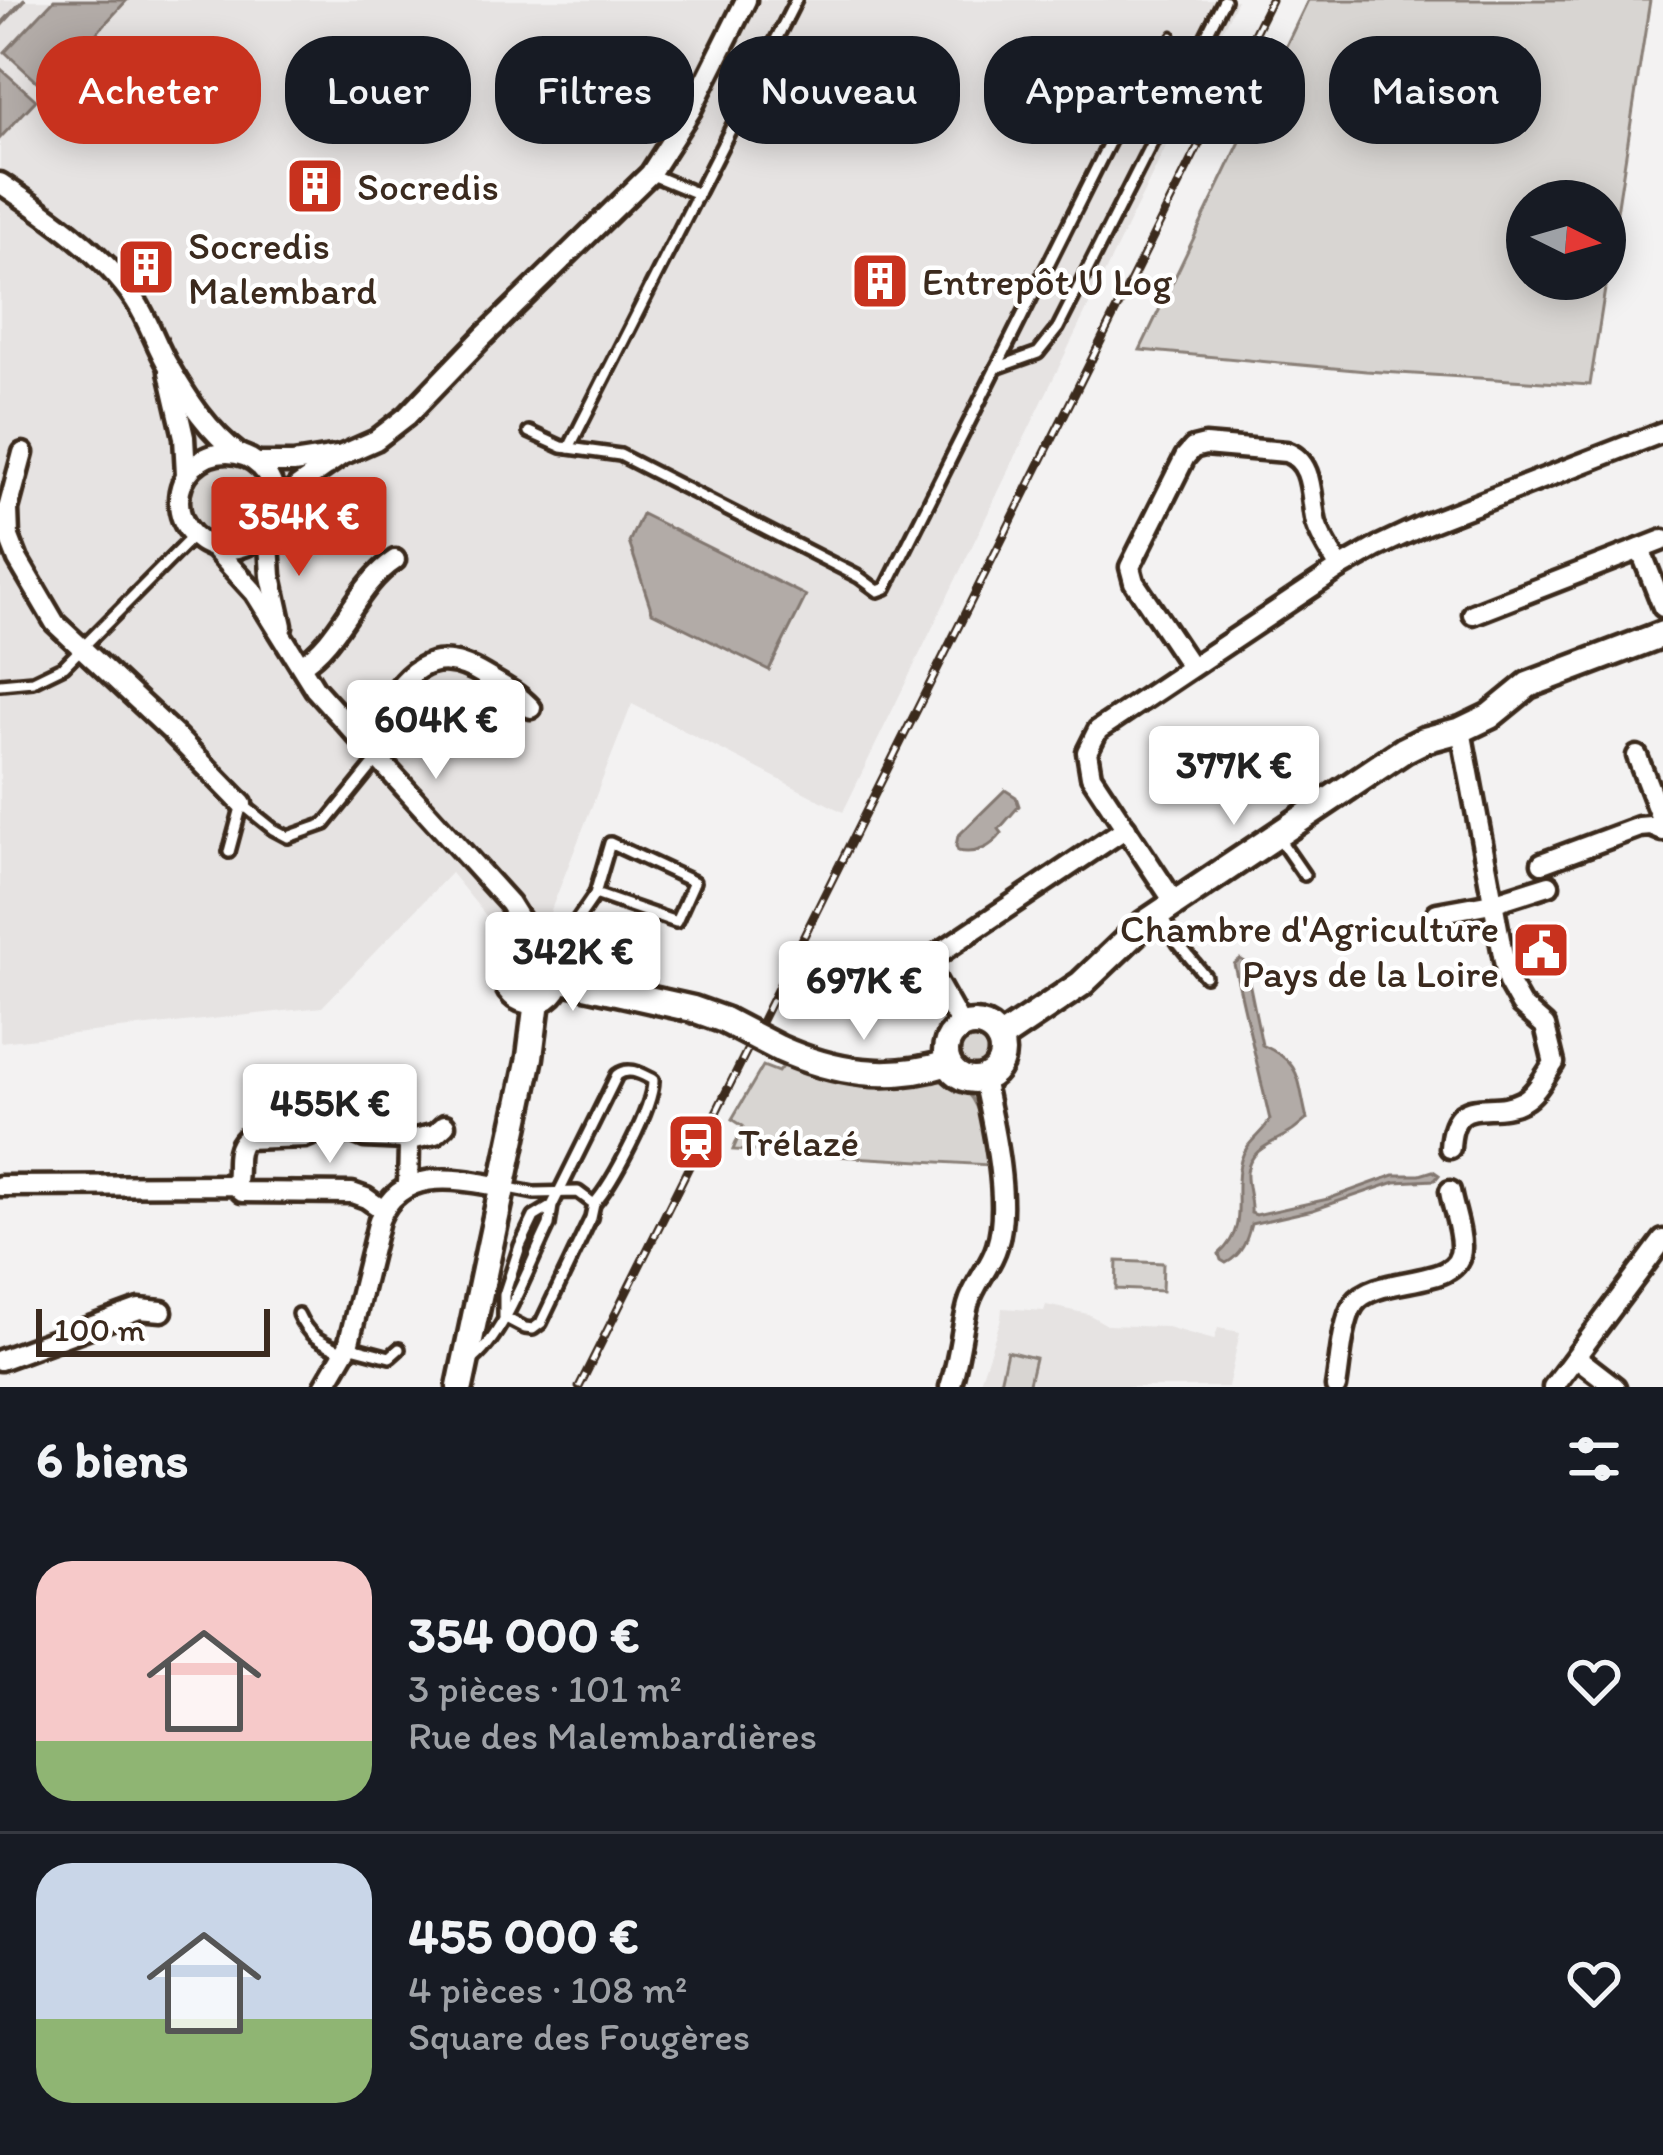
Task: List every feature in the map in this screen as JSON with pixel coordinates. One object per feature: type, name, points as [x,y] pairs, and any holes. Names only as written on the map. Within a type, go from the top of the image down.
[{"type":"street","points":[[213,548],[244,546],[258,538],[298,486],[407,416],[650,174],[692,110],[746,0]]},
{"type":"street","points":[[0,182],[99,258],[123,283],[212,432],[272,483],[271,576],[284,637]]},
{"type":"street","points":[[169,367],[184,437],[186,474]]},
{"type":"street","points":[[1167,908],[1126,829],[1091,776],[1089,744],[1098,730],[1377,547],[1663,432]]},
{"type":"street","points":[[1191,667],[1134,583],[1130,566],[1193,448],[1205,445],[1297,456],[1306,470],[1320,533],[1340,568]]},
{"type":"street","points":[[342,455],[292,463],[222,452],[206,457],[186,474],[179,489],[179,510],[193,536],[213,548],[245,580],[315,689],[509,903],[546,962],[551,993],[537,1000],[518,997],[509,988],[510,961],[519,952],[546,962],[724,1020],[814,1062],[866,1074],[915,1072],[948,1063]]},
{"type":"street","points":[[23,453],[8,508],[9,537],[55,623],[242,804]]},
{"type":"street","points":[[1473,614],[1663,540]]},
{"type":"street","points":[[1640,549],[1663,607]]},
{"type":"street","points":[[301,665],[319,652],[378,573],[395,560]]},
{"type":"street","points":[[999,1039],[1081,984],[1118,946],[1167,908],[1413,745],[1461,730],[1496,712],[1528,685],[1663,634]]},
{"type":"street","points":[[362,741],[407,676],[434,662],[466,663],[519,695],[531,708]]},
{"type":"street","points":[[1450,1148],[1453,1126],[1463,1113],[1517,1105],[1554,1064],[1545,1026],[1511,991],[1461,730]]},
{"type":"street","points":[[1542,863],[1639,826],[1660,830],[1660,817],[1637,756]]},
{"type":"street","points":[[866,967],[905,976],[1126,829]]},
{"type":"street","points":[[1437,913],[1492,903],[1549,885]]},
{"type":"street","points":[[926,963],[962,1027]]},
{"type":"street","points":[[463,1376],[534,1036],[537,1000]]},
{"type":"street","points":[[985,1026],[999,1039],[1000,1063],[983,1079],[963,1078],[948,1063],[948,1042],[962,1027],[985,1026]]},
{"type":"street","points":[[950,1387],[970,1299],[993,1258],[1002,1226],[1001,1190],[983,1079]]},
{"type":"street","points":[[407,1141],[435,1134],[445,1125]]},
{"type":"street","points":[[246,1215],[237,1150],[248,1138],[305,1137],[320,1131],[401,1138],[410,1147],[408,1186]]},
{"type":"street","points":[[324,1387],[346,1349],[383,1210],[394,1196],[426,1181],[503,1187]]},
{"type":"street","points":[[0,1186],[352,1193],[383,1210]]},
{"type":"street","points":[[1336,1387],[1348,1317],[1358,1299],[1374,1288],[1443,1274],[1457,1263],[1461,1247],[1450,1191]]},
{"type":"street","points":[[1553,1387],[1662,1242]]},
{"type":"street","points":[[0,1360],[139,1309],[162,1311]]},
{"type":"street","points":[[1576,1357],[1615,1387]]},
{"type":"lane","points":[[569,448],[796,0]]},
{"type":"lane","points":[[996,368],[1038,353],[1058,328],[1224,0]]},
{"type":"lane","points":[[529,432],[569,448],[620,454],[878,591],[886,588],[1108,144]]},
{"type":"lane","points":[[650,174],[698,194]]},
{"type":"lane","points":[[0,684],[44,677],[64,666],[193,536]]},
{"type":"lane","points":[[229,852],[242,804],[288,837],[325,824],[378,759]]},
{"type":"lane","points":[[1277,836],[1304,875]]},
{"type":"lane","points":[[546,962],[596,893],[610,843],[694,882],[676,922],[596,893]]},
{"type":"lane","points":[[1167,908],[1178,943],[1205,976]]},
{"type":"lane","points":[[463,1376],[489,1346],[504,1317],[616,1075],[636,1071],[653,1080],[654,1093],[594,1204],[541,1324],[525,1328],[504,1317]]},
{"type":"lane","points":[[503,1187],[534,1193],[578,1192],[594,1204]]},
{"type":"lane","points":[[298,1314],[314,1338],[390,1357],[399,1349]]},
{"type":"shaded area","points":[[0,0],[1237,0],[1220,36],[984,36],[984,144],[1167,144],[843,812],[632,704],[549,915],[497,929],[451,873],[322,1007],[0,1042]]},
{"type":"shaded area","points":[[54,0],[127,0],[94,36],[36,36],[36,81],[5,52]]},
{"type":"shaded area","points":[[1308,0],[1650,0],[1622,180],[1506,180],[1506,300],[1603,300],[1590,385],[1140,350],[1239,144],[1305,144],[1305,36],[1291,36]]},
{"type":"shaded area","points":[[0,68],[36,100],[0,138]]},
{"type":"shaded area","points":[[228,462],[256,473],[267,501],[256,529],[228,540],[200,529],[189,501],[200,473]]},
{"type":"shaded area","points":[[642,514],[806,596],[769,670],[652,612],[629,542]]},
{"type":"shaded area","points":[[1005,790],[1016,797],[1019,806],[999,829],[1002,833],[983,849],[958,851],[958,836]]},
{"type":"shaded area","points":[[1240,959],[1245,962],[1262,1045],[1292,1066],[1307,1119],[1252,1158],[1247,1173],[1251,1213],[1328,1199],[1394,1175],[1433,1171],[1439,1175],[1435,1180],[1395,1182],[1313,1210],[1251,1224],[1240,1251],[1226,1263],[1219,1254],[1235,1232],[1241,1160],[1270,1120],[1234,964]]},
{"type":"shaded area","points":[[532,962],[542,966],[546,976],[542,986],[532,990],[522,986],[518,976],[522,966]]},
{"type":"shaded area","points":[[975,1034],[988,1040],[994,1053],[988,1066],[975,1072],[962,1066],[956,1053],[962,1040]]},
{"type":"shaded area","points":[[787,1060],[869,1083],[954,1083],[968,1094],[978,1112],[989,1165],[733,1150],[743,1126],[732,1119],[763,1066],[778,1072]]},
{"type":"shaded area","points":[[1117,1261],[1163,1263],[1162,1291],[1116,1289]]},
{"type":"shaded area","points":[[1046,1305],[1088,1314],[1107,1325],[1167,1327],[1214,1340],[1218,1328],[1240,1332],[1228,1387],[978,1387],[1002,1308],[1044,1311]]},
{"type":"shaded area","points":[[1007,1351],[1035,1358],[1028,1387],[999,1387]]},
{"type":"waterway","points":[[0,26],[24,0]]},
{"type":"railway","points":[[579,1387],[1271,0]]},
{"type":"place","name":"Socredis","points":[[315,186]]},
{"type":"place","name":"Socredis Malembard","points":[[146,267]]},
{"type":"place","name":"Entrepôt U Log","points":[[880,281]]},
{"type":"place","name":"Chambre d'Agriculture Pays de la Loire","points":[[1541,950]]},
{"type":"place","name":"Trélazé","points":[[696,1142]]}]
